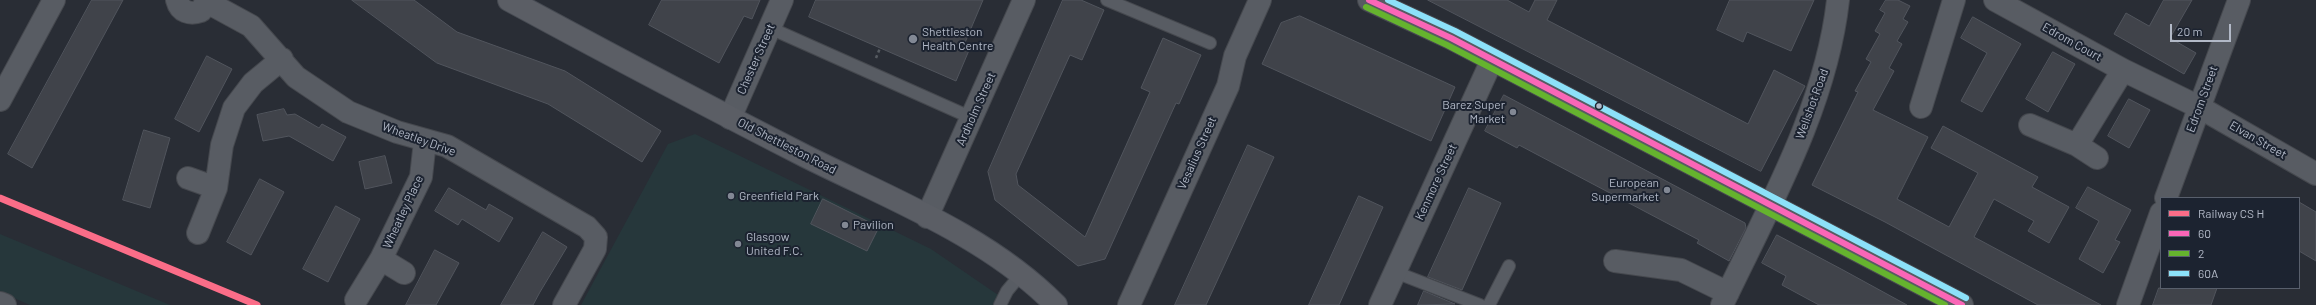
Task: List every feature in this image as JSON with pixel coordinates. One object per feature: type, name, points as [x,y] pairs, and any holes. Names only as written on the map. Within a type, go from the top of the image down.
[{"type":"main road","name":"Old Shettleston Road","points":[[520,3],[730,118],[986,248],[1022,273],[1056,305]]},
{"type":"street","points":[[0,100],[6,73],[54,0]]},
{"type":"street","points":[[177,0],[181,8],[190,13],[201,11],[207,1]]},
{"type":"street","name":"Chester Street","points":[[730,118],[782,0]]},
{"type":"street","name":"Ardholm Street","points":[[927,217],[1024,0]]},
{"type":"street","name":"Vesalius Street","points":[[1129,305],[1228,86],[1235,56],[1260,0]]},
{"type":"street","points":[[1369,0],[1451,38],[1962,305]]},
{"type":"street","name":"Wellshot Road","points":[[1725,299],[1800,137],[1829,59],[1835,33],[1838,0]]},
{"type":"street","points":[[1921,107],[1954,0]]},
{"type":"street","name":"Edrom Court","points":[[1995,0],[2026,8],[2122,70],[2199,107]]},
{"type":"street","name":"Edrom Street","points":[[2166,197],[2228,26],[2239,0]]},
{"type":"street","name":"Wheatley Drive","points":[[207,1],[251,26],[282,59],[296,77],[348,112],[425,141],[447,146],[544,200],[587,227],[596,237],[595,248],[564,305]]},
{"type":"street","points":[[198,233],[216,188],[222,144],[234,108],[253,83],[282,59]]},
{"type":"street","name":"Kenmore Street","points":[[1380,305],[1492,60]]},
{"type":"street","points":[[2076,145],[2122,70]]},
{"type":"street","name":"Elvan Street","points":[[2199,107],[2316,174]]},
{"type":"street","points":[[2030,124],[2076,145],[2097,158]]},
{"type":"street","name":"Wheatley Place","points":[[356,300],[381,259],[421,177],[425,141]]},
{"type":"street","points":[[188,178],[216,188]]},
{"type":"street","points":[[2128,305],[2160,215]]},
{"type":"street","name":"Wheatley Place","points":[[381,259],[404,272]]},
{"type":"street","points":[[1615,261],[1681,270],[1725,299]]},
{"type":"street","points":[[0,303],[4,305]]},
{"type":"lane","points":[[1108,0],[1210,43]]},
{"type":"lane","points":[[770,28],[972,118]]},
{"type":"lane","points":[[1489,305],[1509,266]]},
{"type":"lane","points":[[1394,272],[1480,305]]},
{"type":"lane","points":[[1000,305],[1008,291],[1022,273]]},
{"type":"shaded area","name":"Greenfield Park","points":[[695,134],[931,249],[1004,299],[1009,305],[581,305],[668,144]]},
{"type":"shaded area","points":[[0,234],[170,305],[30,305],[0,292]]},
{"type":"building","points":[[92,0],[123,0],[32,168],[8,154]]},
{"type":"building","points":[[352,0],[414,0],[457,32],[565,71],[661,131],[642,162],[548,104],[437,63]]},
{"type":"building","points":[[662,0],[760,0],[752,19],[744,16],[719,63],[649,25]]},
{"type":"building","name":"Shettleston Health Centre","points":[[816,0],[983,0],[964,45],[970,48],[956,81],[809,17]]},
{"type":"building","points":[[1063,0],[1081,0],[1104,10],[1082,60],[1070,55],[1016,174],[1018,185],[1085,237],[1150,92],[1141,88],[1163,38],[1201,55],[1179,104],[1176,103],[1105,259],[1078,266],[995,200],[988,172]]},
{"type":"building","points":[[1428,0],[1507,0],[1529,12],[1535,0],[1557,0],[1547,20],[1748,124],[1774,70],[1805,86],[1761,171]]},
{"type":"building","points":[[1730,0],[1814,0],[1791,51],[1747,32],[1743,42],[1717,30]]},
{"type":"building","points":[[1886,0],[1898,0],[1910,6],[1903,19],[1908,22],[1897,41],[1902,44],[1889,68],[1894,71],[1873,110],[1928,137],[1897,199],[1949,227],[1978,173],[1931,148],[1943,126],[2038,177],[2032,187],[2069,207],[2049,243],[2028,231],[2034,221],[1994,199],[1974,237],[2101,305],[2038,305],[1885,222],[1812,185],[1858,92],[1855,91],[1871,62],[1866,59],[1880,34],[1875,31],[1885,13],[1880,10]]},
{"type":"building","points":[[2164,0],[2192,0],[2170,38],[2196,53],[2184,74],[2114,34],[2126,13],[2149,26]]},
{"type":"building","points":[[1300,16],[1455,87],[1431,141],[1262,64],[1281,23]]},
{"type":"building","points":[[1973,17],[2021,44],[1982,112],[1961,101],[1987,53],[1961,38]]},
{"type":"building","points":[[2053,52],[2075,64],[2048,112],[2026,99]]},
{"type":"building","points":[[207,56],[232,69],[199,132],[175,119]]},
{"type":"building","points":[[1504,95],[1745,223],[1746,228],[1729,261],[1697,243],[1699,240],[1519,145],[1517,148],[1485,131]]},
{"type":"building","points":[[2129,99],[2150,110],[2129,148],[2108,136]]},
{"type":"building","points":[[284,109],[287,115],[295,114],[319,128],[322,124],[346,137],[333,161],[289,136],[263,141],[257,115]]},
{"type":"building","points":[[144,130],[170,138],[150,208],[123,200]]},
{"type":"building","points":[[1248,145],[1274,157],[1206,305],[1175,305]]},
{"type":"building","points":[[385,156],[392,183],[365,189],[359,162]]},
{"type":"building","points":[[260,179],[284,192],[251,255],[227,242]]},
{"type":"building","points":[[2088,187],[2131,210],[2115,240],[2120,242],[2103,273],[2079,259],[2099,221],[2076,208]]},
{"type":"building","points":[[449,188],[486,210],[489,204],[513,218],[499,242],[462,219],[458,225],[435,211]]},
{"type":"building","points":[[1469,188],[1501,203],[1462,290],[1428,277]]},
{"type":"building","points":[[1359,196],[1383,207],[1339,305],[1309,305]]},
{"type":"building","name":"Pavilion","points":[[823,199],[879,227],[867,251],[811,224]]},
{"type":"building","points":[[2300,203],[2316,212],[2316,261],[2300,252]]},
{"type":"building","points":[[336,206],[360,219],[328,282],[303,269]]},
{"type":"building","points":[[543,232],[567,247],[533,305],[501,305]]},
{"type":"building","points":[[1777,235],[1907,305],[1819,305],[1782,285],[1786,276],[1762,263]]},
{"type":"building","points":[[435,250],[459,263],[436,305],[406,305]]},
{"type":"building","points":[[2159,288],[2217,289],[2211,305],[2153,305]]},
{"type":"building","points":[[1424,291],[1455,304],[1418,305]]},
{"type":"transit line","name":"60","points":[[1369,0],[1451,38],[1962,305]]},
{"type":"transit line","name":"60A","points":[[1388,0],[1455,31],[1966,298]]},
{"type":"transit line","name":"2","points":[[1366,7],[1447,45],[1945,305]]},
{"type":"transit line","points":[[0,198],[257,305]]},
{"type":"place","name":"Shettleston Health Centre","points":[[913,39]]},
{"type":"place","name":"Barez Super Market","points":[[1513,112]]},
{"type":"place","name":"European Supermarket","points":[[1667,190]]},
{"type":"place","name":"Greenfield Park","points":[[731,196]]},
{"type":"place","name":"Pavilion","points":[[845,225]]},
{"type":"place","name":"Glasgow United F.C.","points":[[738,244]]}]
